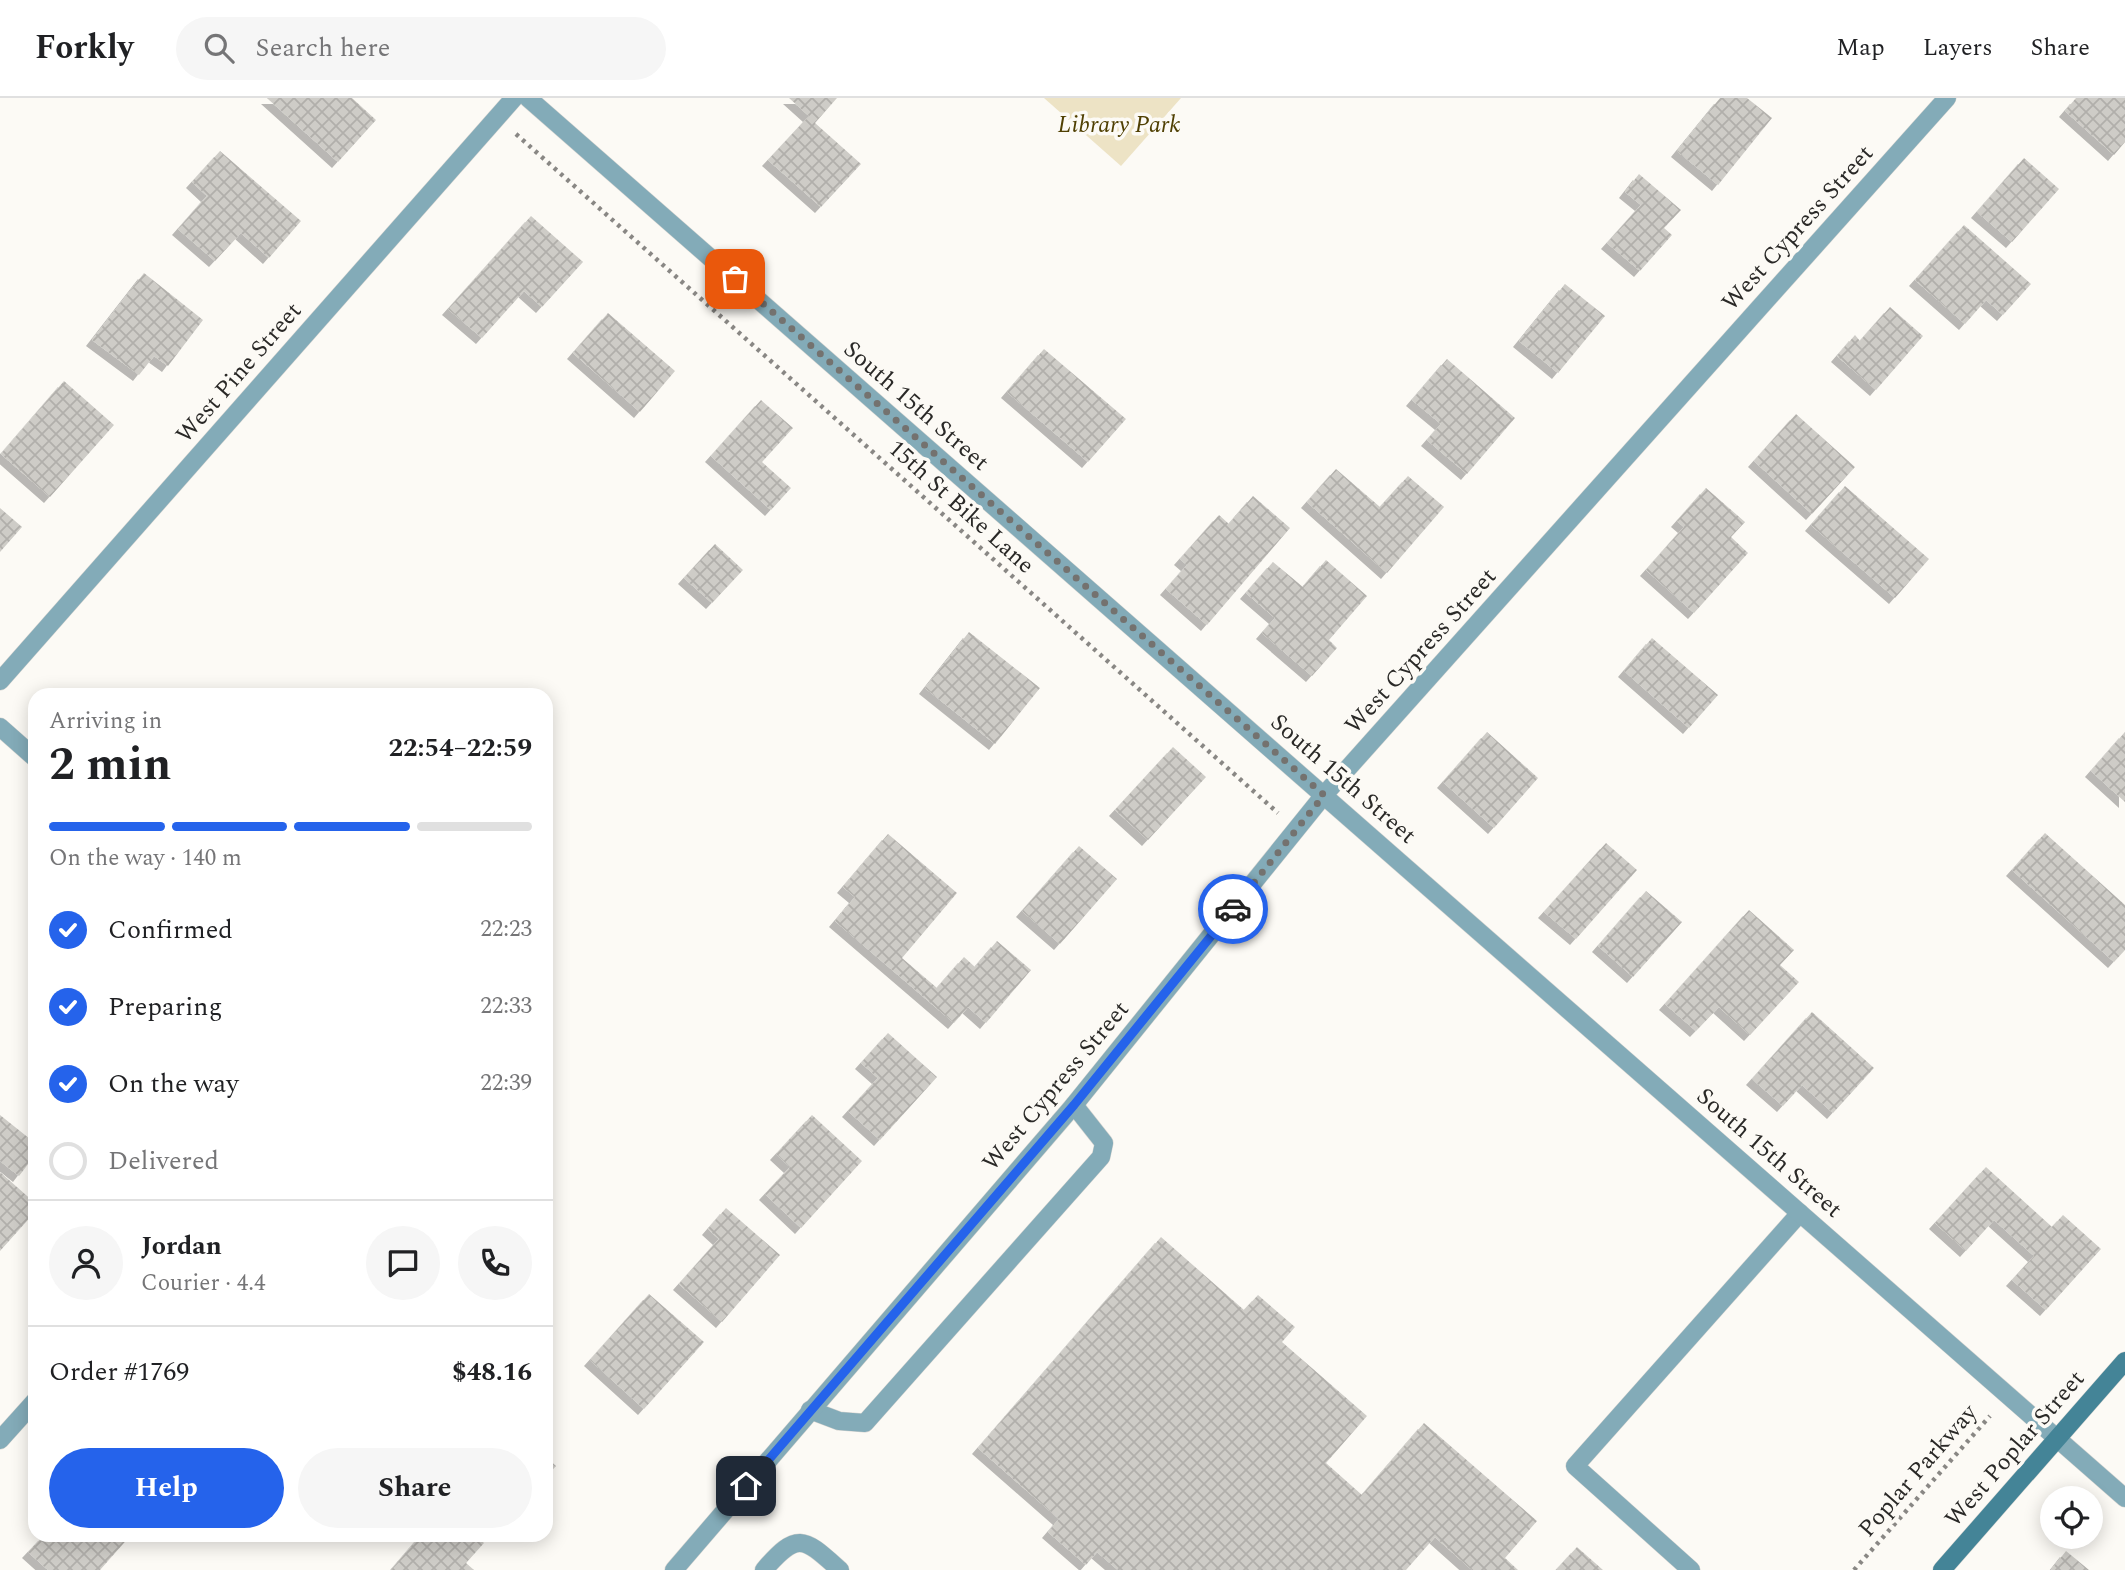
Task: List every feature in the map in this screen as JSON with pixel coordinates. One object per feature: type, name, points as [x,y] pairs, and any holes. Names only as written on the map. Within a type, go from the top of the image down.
[{"type":"street","name":"West Pine Street","points":[[0,681],[514,98]]},
{"type":"street","name":"South 15th Street","points":[[528,98],[2125,1497]]},
{"type":"street","name":"West Cypress Street","points":[[683,1567],[810,1410],[1074,1105],[1324,795],[1947,98]]},
{"type":"street","points":[[0,727],[28,752]]},
{"type":"street","points":[[810,1410],[839,1420],[865,1423],[1101,1157],[1104,1143],[1074,1105]]},
{"type":"street","points":[[1691,1570],[1575,1466],[1800,1213]]},
{"type":"street","name":"West Poplar Street","points":[[1942,1570],[2125,1361]]},
{"type":"street","points":[[0,1440],[28,1409]]},
{"type":"street","points":[[764,1570],[781,1549],[796,1542],[813,1546],[840,1570]]},
{"type":"path","name":"15th St Bike Lane","points":[[497,117],[1297,830]]},
{"type":"path","name":"Poplar Parkway","points":[[1854,1570],[2008,1395]]},
{"type":"green space","name":"Library Park","points":[[1044,98],[1181,98],[1121,166]]},
{"type":"building","points":[[267,98],[352,98],[376,120],[338,162]]},
{"type":"building","points":[[789,98],[837,98],[815,123],[861,164],[821,207],[768,160],[809,116]]},
{"type":"building","points":[[1720,98],[1747,98],[1772,118],[1718,185],[1677,151]]},
{"type":"building","points":[[2076,98],[2125,98],[2125,142],[2114,155],[2065,111]]},
{"type":"building","points":[[220,151],[301,221],[269,258],[241,233],[215,261],[178,229],[207,196],[192,182]]},
{"type":"building","points":[[2024,158],[2059,189],[2012,242],[1977,212]]},
{"type":"building","points":[[1639,174],[1681,210],[1664,228],[1672,235],[1640,271],[1607,243],[1641,205],[1625,192]]},
{"type":"building","points":[[531,216],[583,262],[542,307],[524,291],[482,338],[448,309]]},
{"type":"building","points":[[1964,225],[2031,284],[2003,315],[1986,300],[1965,324],[1915,280]]},
{"type":"building","points":[[144,273],[203,320],[168,366],[154,356],[139,375],[92,340]]},
{"type":"building","points":[[1565,284],[1605,316],[1558,373],[1519,341]]},
{"type":"building","points":[[1890,307],[1923,336],[1876,390],[1837,356],[1855,335],[1860,341]]},
{"type":"building","points":[[608,313],[675,371],[640,412],[573,353]]},
{"type":"building","points":[[1044,349],[1126,419],[1088,462],[1007,392]]},
{"type":"building","points":[[1447,359],[1515,418],[1467,474],[1427,440],[1441,424],[1412,400]]},
{"type":"building","points":[[64,381],[114,425],[50,497],[1,454]]},
{"type":"building","points":[[761,400],[793,428],[762,462],[791,488],[771,510],[711,456]]},
{"type":"building","points":[[1796,414],[1855,467],[1812,514],[1754,461]]},
{"type":"building","points":[[1336,469],[1380,507],[1408,476],[1444,507],[1387,573],[1307,502]]},
{"type":"building","points":[[1845,486],[1929,559],[1895,598],[1811,525]]},
{"type":"building","points":[[1706,488],[1745,522],[1731,537],[1748,553],[1694,613],[1646,570],[1684,527],[1677,521]]},
{"type":"building","points":[[1253,496],[1290,528],[1207,625],[1166,589],[1187,565],[1180,559],[1219,515],[1229,524]]},
{"type":"building","points":[[0,508],[22,527],[0,552]]},
{"type":"building","points":[[715,544],[743,570],[712,603],[684,578]]},
{"type":"building","points":[[1326,560],[1367,596],[1329,640],[1337,648],[1312,676],[1262,633],[1275,618],[1246,593],[1273,562],[1303,587]]},
{"type":"building","points":[[969,632],[1040,688],[995,744],[925,688]]},
{"type":"building","points":[[1652,638],[1718,695],[1689,728],[1624,671]]},
{"type":"building","points":[[1487,732],[1538,778],[1494,828],[1443,782]]},
{"type":"building","points":[[2125,732],[2125,802],[2091,771]]},
{"type":"building","points":[[1173,747],[1206,777],[1148,840],[1115,810]]},
{"type":"building","points":[[2045,833],[2125,905],[2125,950],[2114,962],[2012,870]]},
{"type":"building","points":[[888,834],[957,893],[902,958],[937,988],[964,957],[975,967],[997,941],[1031,970],[986,1023],[968,1007],[954,1023],[835,921],[855,897],[843,887]]},
{"type":"building","points":[[1606,843],[1637,870],[1576,939],[1544,912]]},
{"type":"building","points":[[1079,846],[1117,879],[1060,944],[1022,911]]},
{"type":"building","points":[[1646,891],[1682,922],[1633,977],[1598,946]]},
{"type":"building","points":[[1749,910],[1794,950],[1780,965],[1799,982],[1750,1035],[1719,1007],[1696,1031],[1665,1004]]},
{"type":"building","points":[[1812,1012],[1874,1068],[1833,1113],[1802,1085],[1783,1106],[1752,1079]]},
{"type":"building","points":[[888,1033],[937,1077],[880,1140],[848,1111],[878,1078],[861,1063]]},
{"type":"building","points":[[0,1115],[28,1137],[28,1164],[19,1176],[0,1161]]},
{"type":"building","points":[[812,1115],[862,1161],[801,1228],[765,1194],[790,1167],[776,1154]]},
{"type":"building","points":[[1986,1167],[2052,1227],[2063,1215],[2101,1249],[2046,1310],[2012,1280],[2034,1256],[1994,1220],[1966,1251],[1935,1223]]},
{"type":"building","points":[[0,1172],[28,1197],[28,1220],[0,1251]]},
{"type":"building","points":[[726,1208],[780,1255],[722,1322],[679,1284],[719,1239],[708,1229]]},
{"type":"building","points":[[1161,1237],[1244,1310],[1258,1295],[1295,1327],[1282,1342],[1367,1416],[1326,1463],[1362,1495],[1424,1423],[1537,1521],[1505,1558],[1518,1570],[1472,1570],[1435,1537],[1406,1570],[1118,1570],[1097,1552],[1086,1565],[1048,1532],[1059,1519],[978,1448]]},
{"type":"building","points":[[649,1294],[704,1342],[644,1409],[590,1360]]},
{"type":"building","points":[[37,1542],[125,1542],[100,1570],[48,1570],[28,1552]]},
{"type":"building","points":[[415,1542],[484,1543],[466,1563],[474,1570],[391,1570]]},
{"type":"building","points":[[1577,1547],[1603,1570],[1556,1570]]},
{"type":"building","points":[[2066,1551],[2089,1570],[2051,1570]]},
{"type":"way so far","points":[[735,279],[1324,795],[1233,909]]},
{"type":"route","points":[[746,1486],[1074,1105],[1233,909]]}]
